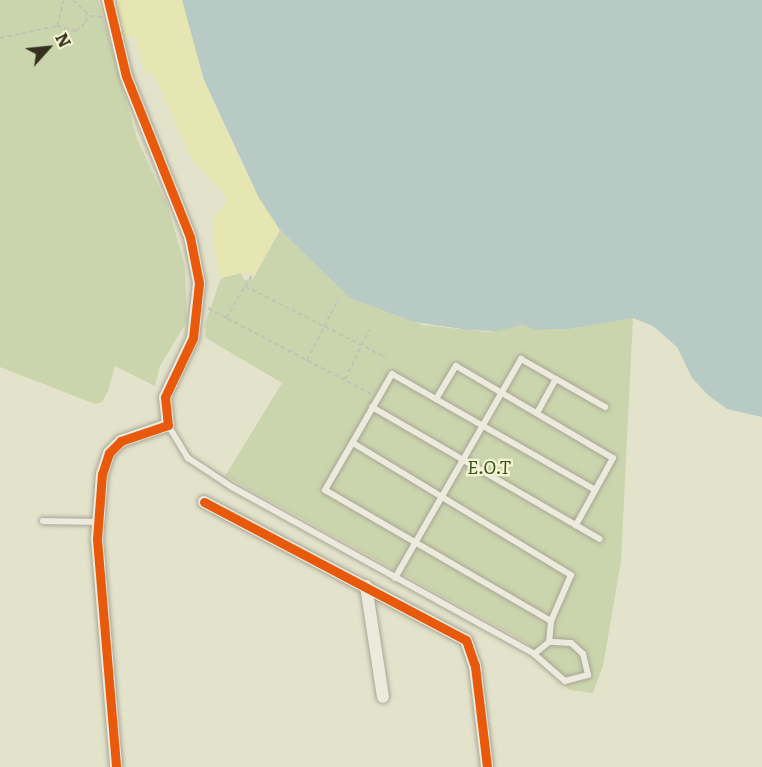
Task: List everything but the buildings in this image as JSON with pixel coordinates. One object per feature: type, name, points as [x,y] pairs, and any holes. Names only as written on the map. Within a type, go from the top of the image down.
[{"type":"street","points":[[108,0],[126,76],[190,237],[198,275],[198,301],[192,341],[165,397],[168,425],[130,436],[112,449],[102,474],[98,522],[116,767]]},
{"type":"street","points":[[204,502],[267,539],[366,586],[460,636],[469,644],[487,767]]},
{"type":"street","points":[[366,586],[383,696]]},
{"type":"lane","points":[[396,578],[521,359],[605,407]]},
{"type":"lane","points":[[436,399],[456,366],[613,458],[576,525]]},
{"type":"lane","points":[[551,621],[325,490],[392,374],[595,490]]},
{"type":"lane","points":[[537,413],[556,379]]},
{"type":"lane","points":[[372,407],[600,538]]},
{"type":"lane","points":[[168,425],[176,443],[198,466],[534,654],[565,681],[588,675],[583,654],[571,643],[549,642],[534,654]]},
{"type":"lane","points":[[353,443],[443,495],[572,575],[551,621],[549,642]]},
{"type":"lane","points":[[43,521],[98,522]]},
{"type":"path","points":[[57,26],[64,0]]},
{"type":"path","points":[[74,0],[87,13],[96,17],[111,16]]},
{"type":"path","points":[[0,38],[57,26],[76,31],[86,22],[87,13]]},
{"type":"path","points":[[226,318],[252,275]]},
{"type":"path","points":[[245,286],[387,358]]},
{"type":"path","points":[[307,360],[338,300]]},
{"type":"path","points":[[198,301],[378,398]]},
{"type":"path","points":[[344,380],[369,330]]},
{"type":"green space","points":[[0,0],[98,0],[137,139],[167,204],[185,266],[187,321],[160,366],[155,386],[115,366],[108,391],[102,402],[95,404],[0,367]]},
{"type":"green space","name":"E.O.T","points":[[280,230],[350,298],[423,325],[487,332],[523,325],[535,330],[569,329],[633,318],[621,561],[603,666],[593,693],[569,690],[527,643],[225,476],[282,383],[206,338],[205,324],[221,278],[241,273],[244,280],[253,279]]},
{"type":"sand","points":[[114,0],[182,0],[214,104],[251,183],[280,230],[254,275],[241,273],[221,278],[213,243],[214,217],[229,200],[190,156],[153,72],[146,74],[135,36],[121,40]]},
{"type":"shaded area","points":[[182,0],[762,0],[762,417],[727,409],[708,395],[692,378],[677,347],[653,326],[633,318],[569,329],[535,330],[523,325],[496,331],[469,330],[414,322],[350,298],[280,230],[259,198],[204,80]]},
{"type":"cycle path","points":[[108,0],[126,76],[190,237],[199,283],[193,338],[165,397],[168,425],[121,441],[109,453],[102,474],[97,539],[116,767]]},
{"type":"cycle path","points":[[204,502],[466,640],[475,666],[487,767]]}]
